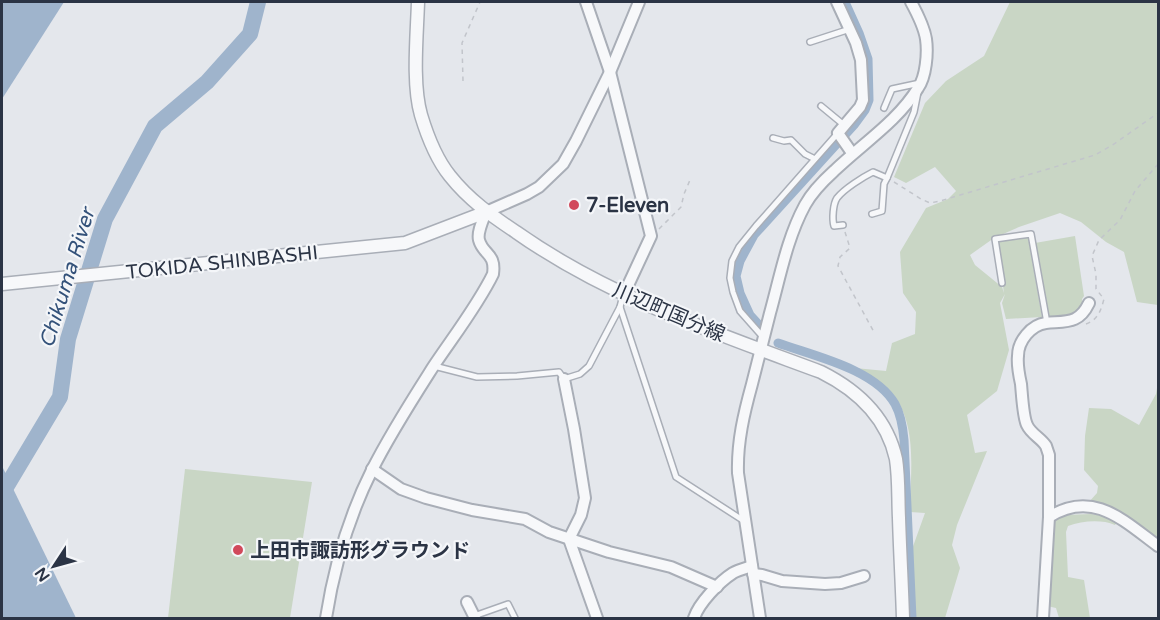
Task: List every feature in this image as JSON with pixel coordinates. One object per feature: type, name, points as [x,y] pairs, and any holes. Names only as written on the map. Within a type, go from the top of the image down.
[{"type":"street","name":"川辺町国分線","points":[[418,2],[416,76],[421,114],[439,158],[449,174],[486,212],[573,269],[624,294],[688,322],[762,344],[839,380],[877,416],[893,449],[897,467],[903,618]]},
{"type":"street","points":[[586,2],[610,72],[651,236],[624,294]]},
{"type":"street","points":[[326,618],[355,507],[372,469],[395,428],[493,274],[492,259],[479,242],[478,236],[486,212],[539,187],[563,164],[610,72],[639,2]]},
{"type":"street","points":[[837,2],[856,43],[861,60],[863,100],[842,134],[852,153]]},
{"type":"street","points":[[760,618],[738,473],[737,456],[744,413],[787,250],[806,203],[817,187],[897,114],[920,85],[924,76],[926,40],[922,24],[911,2]]},
{"type":"street","name":"TOKIDA SHINBASHI","points":[[2,284],[405,243],[486,212]]},
{"type":"street","points":[[1043,618],[1049,517],[1048,455],[1046,446],[1026,425],[1018,353],[1031,329],[1047,323],[1072,321],[1084,314],[1089,303]]},
{"type":"street","points":[[564,379],[585,498],[581,515],[569,539],[597,618]]},
{"type":"street","points":[[372,469],[401,489],[426,498],[472,510],[525,519],[549,532],[609,552],[671,567],[717,587]]},
{"type":"street","points":[[1049,517],[1059,511],[1092,506],[1106,510],[1124,520],[1158,546]]},
{"type":"street","points":[[694,618],[706,598],[733,573],[752,570],[782,581],[825,584],[841,583],[864,576]]},
{"type":"street","points":[[467,602],[474,617]]},
{"type":"lane","points":[[810,42],[850,29]]},
{"type":"lane","points":[[872,214],[882,211],[884,184],[914,112],[920,85],[892,89],[884,108]]},
{"type":"lane","points":[[762,344],[740,311],[733,292],[730,278],[732,261],[739,246],[815,159],[842,134],[821,106]]},
{"type":"lane","points":[[773,138],[791,140],[805,154],[815,159]]},
{"type":"lane","points":[[843,225],[834,226],[837,199],[859,180],[873,172],[887,178]]},
{"type":"lane","points":[[1002,283],[994,239],[1031,234],[1047,323]]},
{"type":"lane","points":[[434,366],[477,377],[560,372],[564,379],[580,374],[589,366],[620,307],[624,294]]},
{"type":"lane","points":[[620,307],[676,477],[745,522]]},
{"type":"lane","points":[[474,617],[508,604],[515,618]]},
{"type":"path","points":[[463,81],[462,43],[480,2]]},
{"type":"path","points":[[887,178],[930,203],[940,201],[1095,156],[1158,113]]},
{"type":"path","points":[[1072,321],[1083,325],[1092,322],[1099,315],[1104,299],[1096,288],[1092,256],[1099,240],[1120,219],[1135,191],[1158,164]]},
{"type":"path","points":[[649,240],[681,207],[690,180]]},
{"type":"path","points":[[843,225],[849,248],[840,257],[838,266],[875,334]]},
{"type":"green space","points":[[1010,2],[1158,2],[1158,305],[1137,302],[1124,252],[1106,242],[1081,222],[1060,213],[994,238],[970,255],[975,265],[1002,287],[1004,293],[997,242],[1028,237],[1042,317],[1006,319],[1002,303],[1005,294],[1000,303],[1009,350],[997,391],[967,415],[975,453],[987,451],[957,525],[952,545],[960,568],[945,618],[913,618],[911,552],[925,513],[910,512],[909,433],[899,404],[890,391],[855,368],[886,371],[892,343],[915,334],[916,312],[903,293],[900,252],[926,208],[948,199],[956,191],[935,167],[906,183],[894,177],[925,103],[946,81],[984,56]]},
{"type":"green space","points":[[1075,236],[1084,296],[1082,306],[1067,318],[1048,318],[1035,243]]},
{"type":"green space","points":[[1158,382],[1158,542],[1089,502],[1097,493],[1098,486],[1084,470],[1089,408],[1111,409],[1139,425],[1156,394]]},
{"type":"green space","name":"上田市諏訪形グラウンド","points":[[185,469],[312,482],[290,618],[168,618]]},
{"type":"green space","points":[[1064,515],[1105,516],[1117,522],[1115,525],[1098,521],[1079,523],[1068,526],[1066,532],[1068,577],[1084,580],[1090,618],[1059,618],[1056,608],[1047,606],[1053,523]]},
{"type":"water","points":[[2,2],[64,2],[2,99]]},
{"type":"water","points":[[2,466],[76,618],[2,618]]},
{"type":"waterway","name":"Chikuma River","points":[[2,494],[60,397],[68,339],[105,219],[155,126],[207,82],[250,34],[258,2]]},
{"type":"waterway","points":[[760,326],[750,315],[740,293],[736,276],[740,261],[754,235],[854,125],[869,100],[868,59],[845,2]]},
{"type":"waterway","points":[[778,343],[859,373],[886,392],[897,408],[904,440],[912,618]]},
{"type":"place","name":"7-Eleven","points":[[574,205]]},
{"type":"place","name":"上田市諏訪形グラウンド","points":[[238,550]]}]
